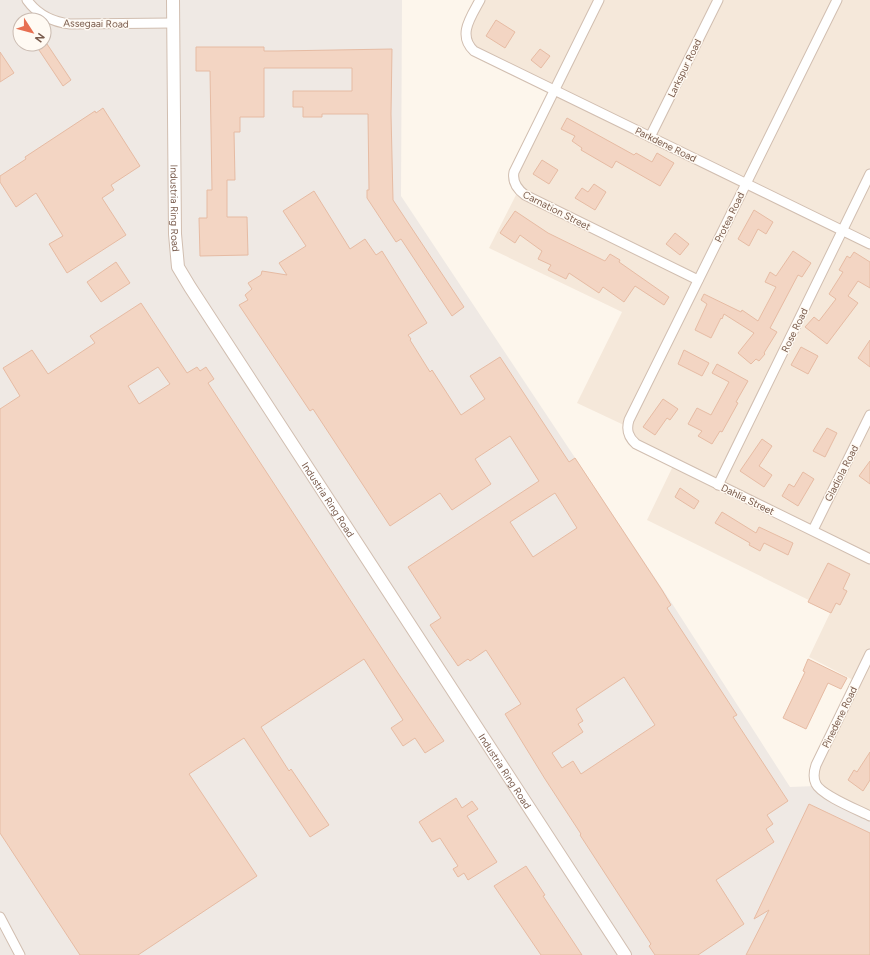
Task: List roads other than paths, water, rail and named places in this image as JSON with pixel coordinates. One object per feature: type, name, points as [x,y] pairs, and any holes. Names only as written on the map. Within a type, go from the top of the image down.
[{"type":"street","name":"Assegaai Road","points":[[27,0],[40,13],[63,23],[173,23]]},
{"type":"street","name":"Industria Ring Road","points":[[173,0],[175,234],[178,267],[625,955]]},
{"type":"street","name":"Parkdene Road","points":[[480,0],[467,27],[466,40],[470,48],[474,51],[870,244]]},
{"type":"street","name":"Carnation Street","points":[[599,0],[514,172],[517,188],[525,195],[698,280]]},
{"type":"street","name":"Larkspur Road","points":[[650,137],[718,0]]},
{"type":"street","name":"Protea Road","points":[[628,435],[627,425],[629,420],[836,0]]},
{"type":"street","name":"Rose Road","points":[[718,485],[870,174]]},
{"type":"street","name":"Gladiola Road","points":[[812,530],[870,415]]},
{"type":"street","name":"Dahlia Street","points":[[628,435],[636,444],[870,559]]},
{"type":"street","name":"Pinedene Road","points":[[870,654],[816,765],[815,781],[819,789],[827,795],[870,816]]},
{"type":"street","points":[[0,917],[20,955]]}]
